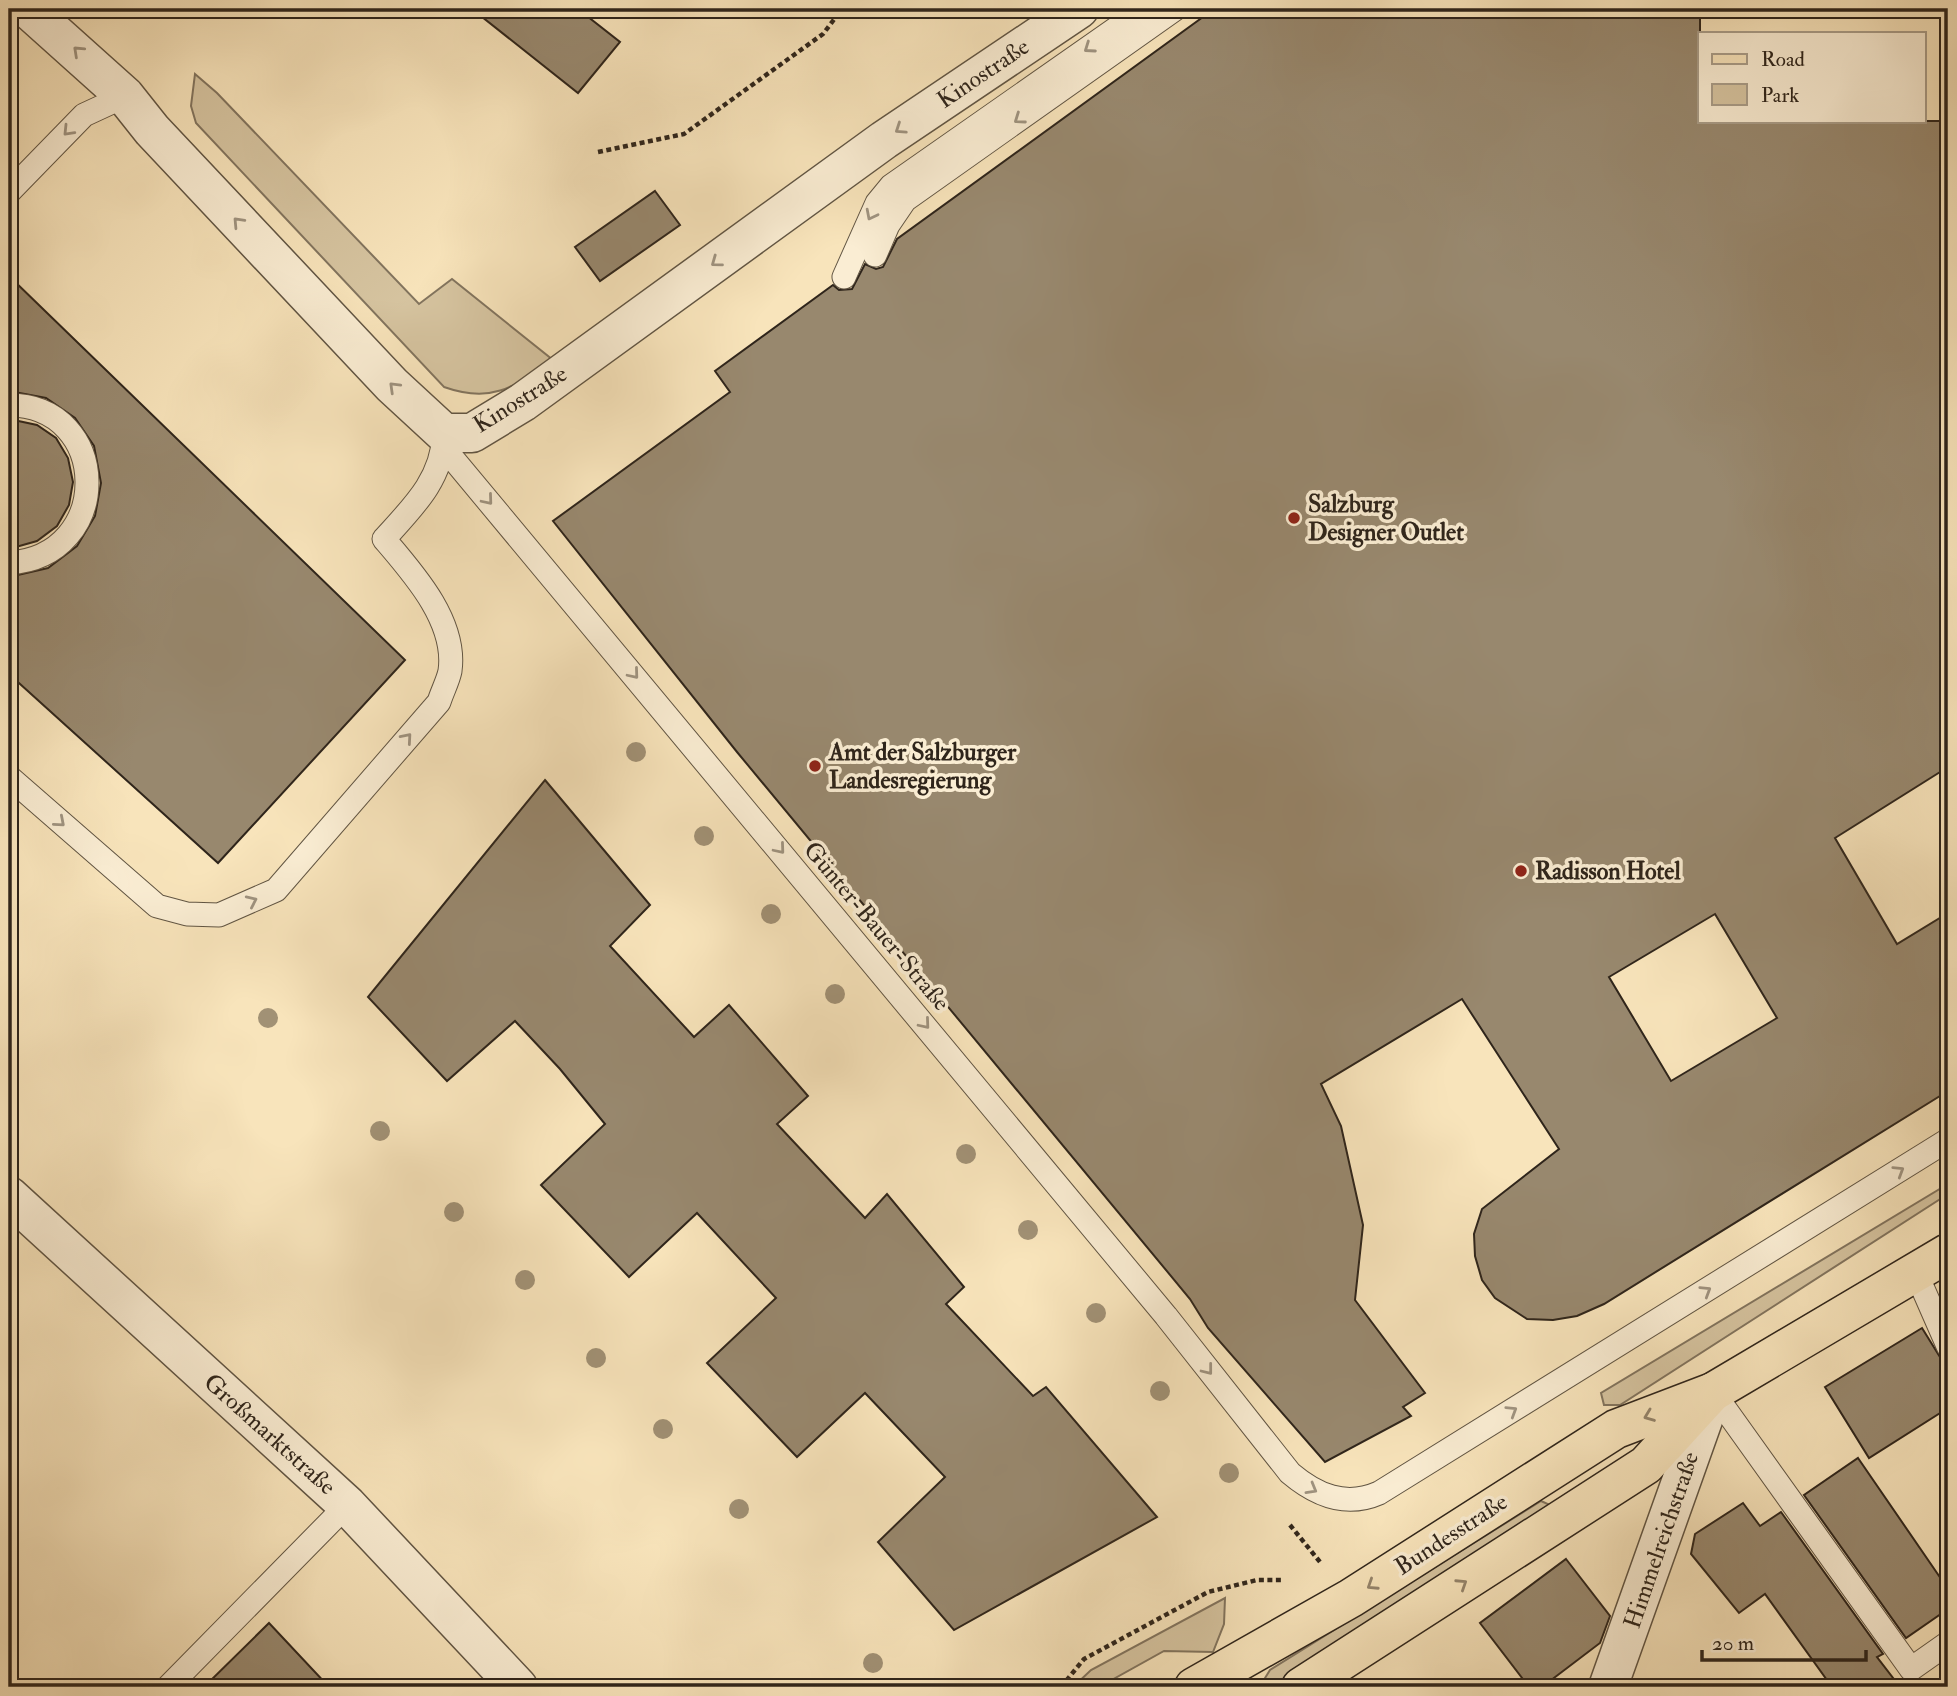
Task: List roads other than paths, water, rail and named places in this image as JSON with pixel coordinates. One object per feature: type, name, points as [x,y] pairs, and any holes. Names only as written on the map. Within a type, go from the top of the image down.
[{"type":"main road","name":"Bundesstraße","points":[[1194,1687],[1351,1598],[1616,1429],[1713,1392],[1948,1253]]},
{"type":"main road","name":"Bundesstraße","points":[[1301,1687],[1646,1465],[1713,1392]]},
{"type":"street","name":"Kinostraße","points":[[28,9],[125,96],[152,130],[444,441],[472,433],[523,402],[884,140],[1079,9]]},
{"type":"street","name":"Großmarktstraße","points":[[9,1196],[347,1505],[518,1687]]},
{"type":"street","name":"Himmelreichstraße","points":[[1608,1687],[1713,1392]]},
{"type":"lane","points":[[844,277],[877,202],[891,186],[1144,9]]},
{"type":"lane","points":[[875,255],[888,225],[905,200],[1175,9]]},
{"type":"lane","points":[[9,192],[84,115],[125,96]]},
{"type":"lane","points":[[9,405],[24,405],[49,415],[70,433],[84,455],[89,483],[85,507],[74,530],[57,547],[35,559],[9,563]]},
{"type":"lane","points":[[9,777],[157,906],[187,915],[219,915],[276,890],[439,702],[450,672],[449,637],[418,578],[384,539],[428,490],[444,441]]},
{"type":"lane","name":"Günter-Bauer-Straße","points":[[444,441],[1139,1284],[1264,1441],[1290,1472],[1310,1490],[1332,1499],[1365,1499],[1372,1496],[1948,1140]]},
{"type":"lane","points":[[1916,1273],[1948,1346]]},
{"type":"lane","points":[[1713,1392],[1911,1669],[1948,1643]]},
{"type":"lane","points":[[168,1687],[347,1505]]},
{"type":"place","name":"Salzburg Designer Outlet","points":[[1294,518]]},
{"type":"place","name":"Amt der Salzburger Landesregierung","points":[[815,766]]},
{"type":"place","name":"Radisson Hotel","points":[[1521,871]]}]
